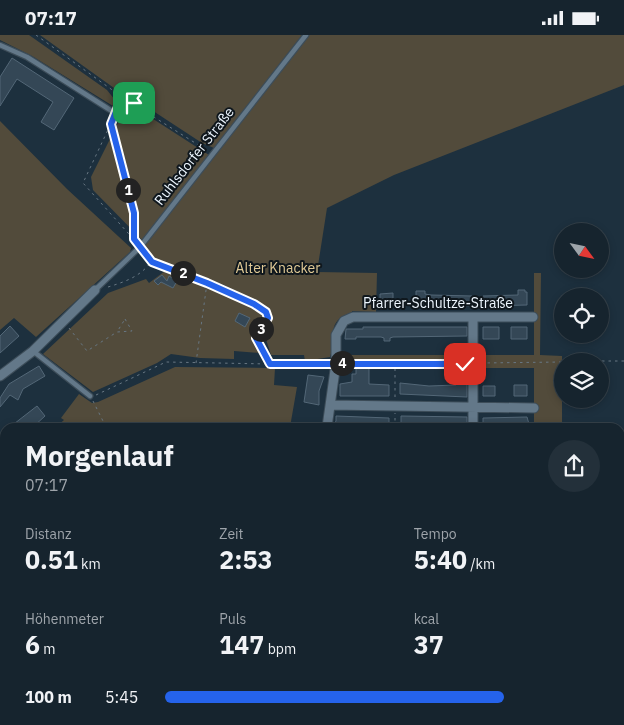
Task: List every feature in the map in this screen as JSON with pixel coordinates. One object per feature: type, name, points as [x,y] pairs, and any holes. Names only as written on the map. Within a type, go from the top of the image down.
[{"type":"street","name":"Ruhlsdorfer Straße","points":[[0,376],[33,351],[95,290]]},
{"type":"street","name":"Pfarrer-Schultze-Straße","points":[[336,363],[336,335],[344,321],[353,317],[533,317]]},
{"type":"street","points":[[473,318],[473,423]]},
{"type":"street","points":[[327,423],[336,363]]},
{"type":"street","points":[[330,405],[534,408]]},
{"type":"lane","name":"Ruhlsdorfer Straße","points":[[95,290],[140,247],[306,35]]},
{"type":"lane","points":[[0,45],[27,57],[115,113]]},
{"type":"lane","points":[[33,351],[90,396]]},
{"type":"path","points":[[36,35],[122,97],[214,154]]},
{"type":"path","points":[[122,97],[83,183],[134,239],[152,262],[207,283],[254,304],[266,312],[268,318],[256,338],[270,364]]},
{"type":"path","points":[[111,124],[134,213],[134,239]]},
{"type":"path","points":[[95,290],[128,281],[146,269],[152,262]]},
{"type":"path","points":[[196,363],[207,283]]},
{"type":"path","points":[[64,321],[87,351],[117,332],[132,331],[125,319],[117,332]]},
{"type":"path","points":[[609,361],[624,361]]},
{"type":"path","points":[[104,423],[90,396],[100,394],[166,362],[270,364],[554,362]]},
{"type":"path","points":[[394,423],[395,363]]},
{"type":"green space","points":[[0,35],[29,35],[107,90],[115,100],[113,106],[32,56],[0,40]]},
{"type":"green space","points":[[40,35],[302,35],[214,148],[202,143],[147,107],[121,93]]},
{"type":"green space","name":"Alter Knacker","points":[[309,35],[624,35],[624,85],[394,175],[327,208],[317,272],[377,273],[376,312],[352,311],[352,313],[338,320],[333,331],[330,357],[305,361],[304,355],[271,355],[264,333],[271,320],[266,307],[224,285],[156,260],[144,246]]},
{"type":"green space","points":[[133,106],[209,155],[142,240],[93,190],[91,177],[125,109]]},
{"type":"green space","points":[[0,121],[67,189],[131,248],[130,252],[36,337],[14,318],[0,330]]},
{"type":"green space","points":[[165,271],[239,299],[265,315],[253,337],[260,353],[234,351],[234,359],[200,358],[171,354],[157,363],[93,392],[43,354],[108,293],[146,279],[149,283]]},
{"type":"green space","points":[[534,273],[541,273],[540,355],[554,356],[554,408],[562,408],[562,423],[534,423],[534,368],[480,368],[480,355],[534,355]]},
{"type":"green space","points":[[340,355],[470,355],[465,365],[469,365],[470,368],[339,368]]},
{"type":"green space","points":[[175,367],[275,368],[274,385],[297,387],[291,423],[61,423],[64,420],[61,418],[79,394],[92,403]]},
{"type":"building","points":[[12,58],[74,98],[54,130],[41,122],[53,102],[17,79],[0,106],[0,77]]},
{"type":"building","points":[[162,275],[167,281],[169,276],[177,281],[173,288],[161,282],[158,285],[154,281]]},
{"type":"building","points":[[518,290],[525,290],[527,292],[527,305],[483,306],[483,296],[518,295]]},
{"type":"building","points":[[416,291],[425,291],[425,294],[431,295],[472,296],[472,306],[416,304]]},
{"type":"building","points":[[393,293],[393,305],[380,305],[380,294]]},
{"type":"building","points":[[239,313],[250,318],[245,327],[235,321]]},
{"type":"building","points":[[10,326],[19,336],[0,353],[0,336]]},
{"type":"building","points":[[363,327],[467,327],[467,336],[393,337],[390,338],[390,341],[384,341],[384,338],[381,337],[345,339],[346,329],[363,329]]},
{"type":"building","points":[[483,327],[499,327],[499,339],[483,339]]},
{"type":"building","points":[[511,327],[527,327],[527,339],[511,339]]},
{"type":"building","points":[[39,366],[45,376],[23,389],[18,400],[10,395],[0,407],[0,398],[9,384]]},
{"type":"building","points":[[356,368],[369,368],[369,384],[389,385],[389,396],[340,396],[340,384],[352,382],[352,374],[356,374]]},
{"type":"building","points":[[308,375],[324,377],[319,391],[319,405],[304,402]]},
{"type":"building","points":[[456,382],[467,382],[467,397],[400,394],[400,383],[429,386],[456,385]]},
{"type":"building","points":[[514,385],[527,385],[527,396],[514,396]]},
{"type":"building","points":[[483,386],[495,386],[495,396],[483,396]]},
{"type":"building","points":[[37,406],[45,416],[37,423],[15,423]]},
{"type":"building","points":[[336,416],[389,418],[389,423],[335,423]]},
{"type":"building","points":[[401,416],[467,417],[467,423],[401,423]]},
{"type":"building","points":[[527,417],[529,423],[483,423],[483,418]]},
{"type":"route","points":[[134,103],[122,97],[111,124],[134,213],[134,239],[152,262],[207,283],[254,304],[266,312],[268,318],[256,338],[270,364],[465,364]]}]
